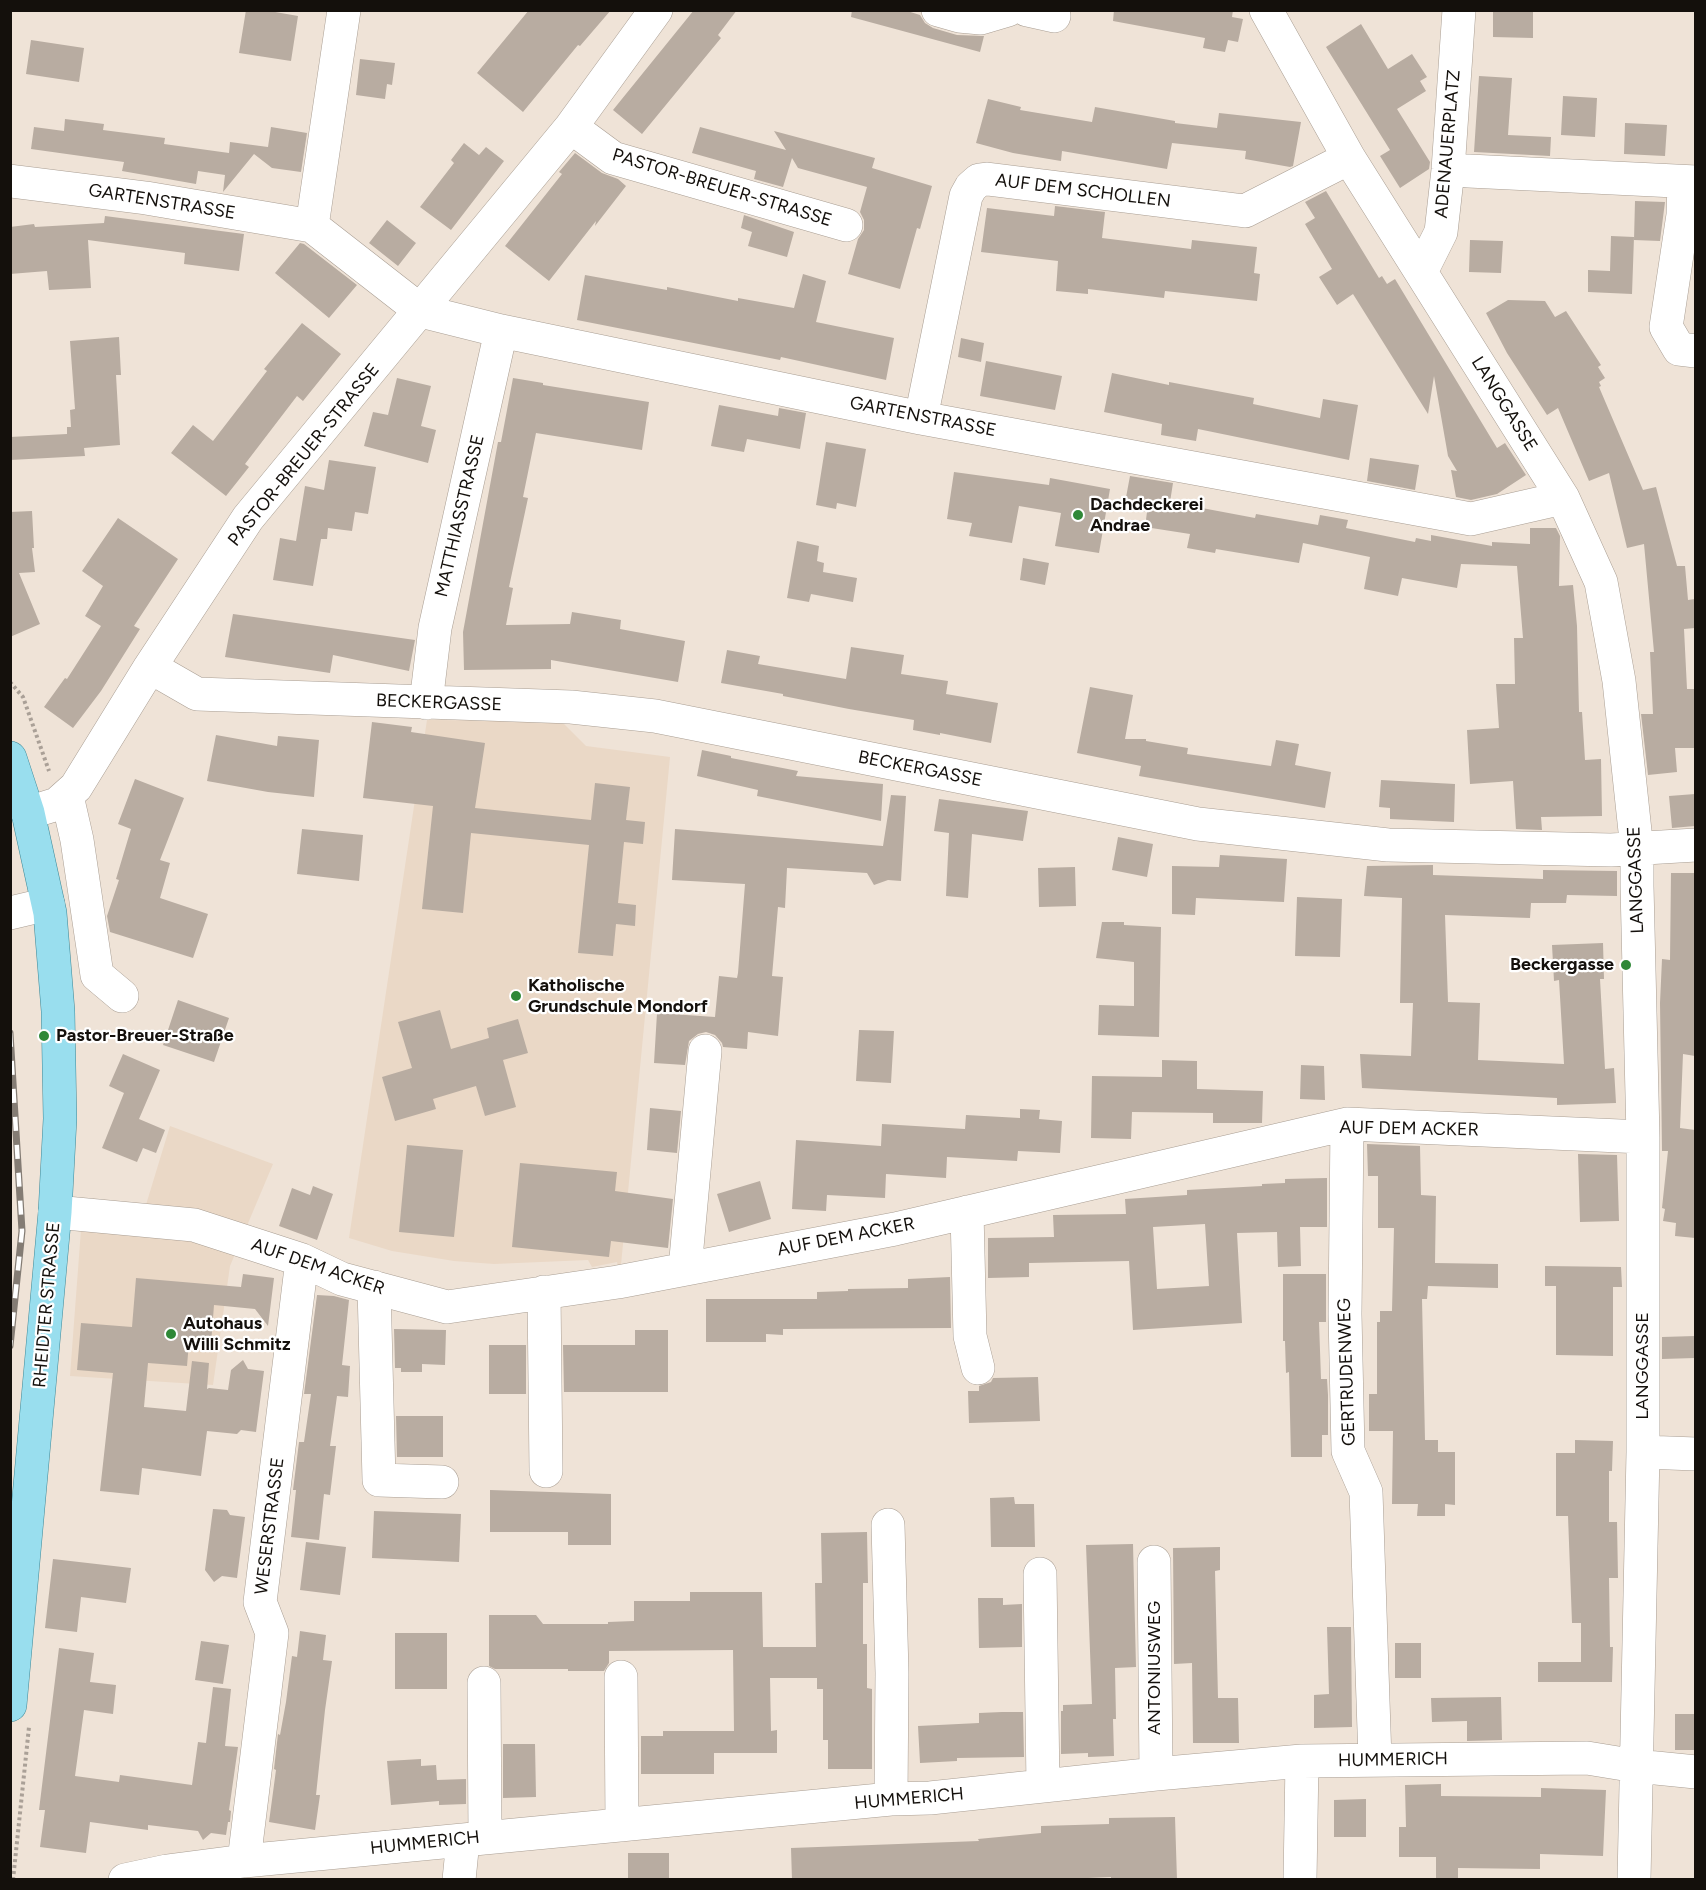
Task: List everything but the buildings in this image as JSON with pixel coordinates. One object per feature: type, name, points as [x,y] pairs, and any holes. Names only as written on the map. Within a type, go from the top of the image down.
[{"type":"main road","name":"RHEIDTER STRASSE","points":[[10,758],[28,813],[48,904],[54,944],[60,1119],[56,1212],[10,1705]]},
{"type":"street","points":[[312,226],[344,10]]},
{"type":"street","name":"PASTOR-BREUER-STRASSE","points":[[28,813],[57,804],[82,779],[150,667],[248,518],[571,127],[656,10]]},
{"type":"street","points":[[938,10],[959,16],[981,18],[1008,10]]},
{"type":"street","name":"LANGGASSE","points":[[1266,10],[1349,158],[1563,498],[1601,582],[1619,681],[1636,850],[1643,1137],[1643,1452],[1634,1880]]},
{"type":"street","name":"ADENAUERPLATZ","points":[[1420,272],[1441,232],[1448,170],[1459,10]]},
{"type":"street","name":"PASTOR-BREUER-STRASSE","points":[[571,127],[613,158],[846,225]]},
{"type":"street","name":"AUF DEM SCHOLLEN","points":[[921,418],[966,196],[979,180],[999,180],[1245,211],[1349,158]]},
{"type":"street","points":[[1448,170],[1690,182],[1666,327],[1679,349],[1695,351]]},
{"type":"street","name":"GARTENSTRASSE","points":[[10,181],[146,198],[312,226],[421,311],[501,331],[921,418],[1471,519],[1563,498]]},
{"type":"street","name":"MATTHIASSTRASSE","points":[[426,703],[435,628],[501,331]]},
{"type":"street","name":"BECKERGASSE","points":[[150,667],[197,694],[571,707],[655,716],[1198,824],[1388,845],[1636,850],[1695,845]]},
{"type":"street","points":[[67,796],[77,840],[97,975],[122,996]]},
{"type":"street","points":[[10,913],[48,904]]},
{"type":"street","points":[[685,1269],[705,1051]]},
{"type":"street","name":"AUF DEM ACKER","points":[[56,1212],[194,1225],[302,1260],[342,1279],[447,1307],[685,1269],[895,1229],[1347,1124],[1643,1137]]},
{"type":"street","name":"GERTRUDENWEG","points":[[1347,1124],[1345,1314],[1348,1451],[1366,1492],[1375,1760]]},
{"type":"street","points":[[967,1212],[970,1336],[978,1368]]},
{"type":"street","name":"WESERSTRASSE","points":[[244,1861],[272,1633],[260,1602],[302,1260]]},
{"type":"street","points":[[374,1287],[379,1480],[442,1482]]},
{"type":"street","points":[[544,1292],[546,1471]]},
{"type":"street","points":[[1643,1452],[1695,1454]]},
{"type":"street","points":[[888,1524],[892,1673],[891,1799]]},
{"type":"street","name":"ANTONIUSWEG","points":[[1154,1562],[1155,1774]]},
{"type":"street","points":[[1040,1574],[1043,1786]]},
{"type":"street","points":[[621,1677],[622,1825]]},
{"type":"street","points":[[459,1880],[474,1839],[484,1683]]},
{"type":"street","name":"HUMMERICH","points":[[125,1880],[244,1861],[891,1799],[930,1798],[1302,1761],[1587,1758],[1695,1772]]},
{"type":"street","points":[[1300,1880],[1302,1761]]},
{"type":"shaded area","name":"Katholische Grundschule Mondorf","points":[[427,720],[561,721],[586,746],[670,757],[620,1275],[617,1262],[592,1267],[588,1260],[494,1264],[454,1261],[392,1251],[349,1238]]},
{"type":"shaded area","points":[[170,1126],[273,1164],[230,1266],[213,1385],[70,1376],[83,1203],[145,1208]]},
{"type":"railway","points":[[10,1033],[22,1231],[10,1346]]},
{"type":"place","name":"Dachdeckerei Andrae","points":[[1078,515]]},
{"type":"place","name":"Beckergasse","points":[[1626,965]]},
{"type":"place","name":"Katholische Grundschule Mondorf","points":[[516,996]]},
{"type":"place","name":"Pastor-Breuer-Straße","points":[[44,1036]]},
{"type":"place","name":"Autohaus Willi Schmitz","points":[[171,1334]]}]
